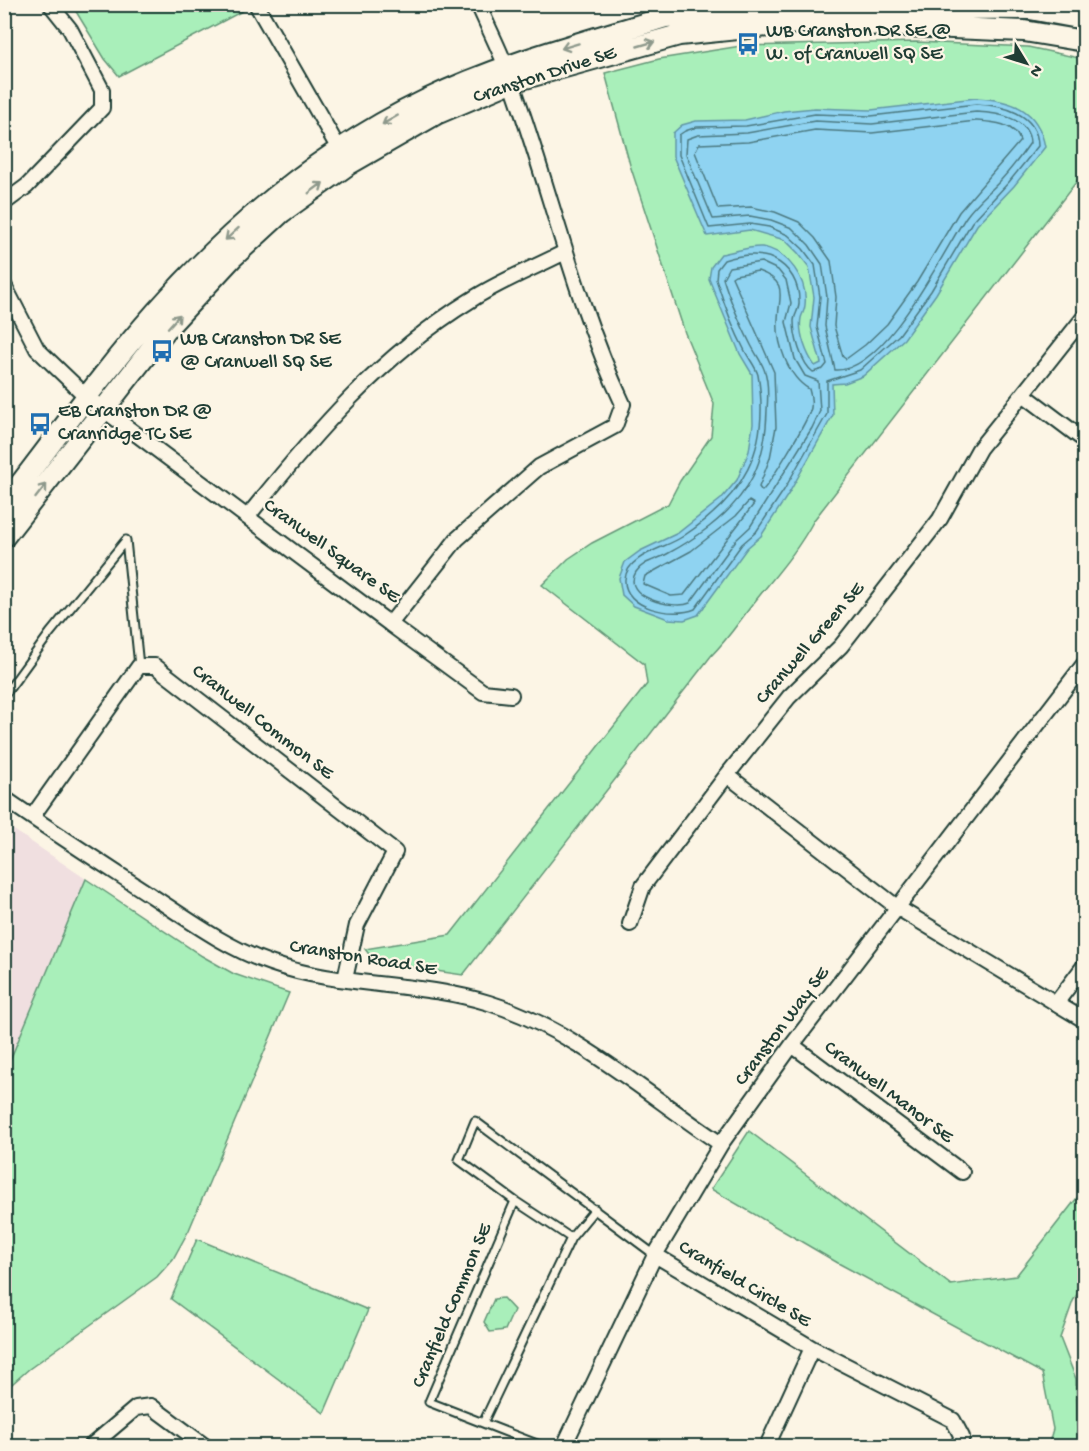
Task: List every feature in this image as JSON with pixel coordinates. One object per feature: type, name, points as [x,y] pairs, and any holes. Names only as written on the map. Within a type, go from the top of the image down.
[{"type":"street","points":[[4,203],[27,186],[102,108],[102,90],[70,29],[50,4]]},
{"type":"street","points":[[256,4],[344,157]]},
{"type":"street","name":"Cranwell Square SE","points":[[4,285],[37,348],[88,398],[390,624],[457,539],[539,467],[615,426],[623,404],[609,374],[565,252],[508,74],[478,4]]},
{"type":"street","name":"Cranston Drive SE","points":[[4,506],[154,314],[210,254],[272,198],[344,157],[436,114],[508,74],[665,11],[777,7],[1031,7],[1084,19]]},
{"type":"street","points":[[1000,30],[1007,7]]},
{"type":"street","points":[[1024,31],[1031,7]]},
{"type":"street","points":[[665,11],[670,37]]},
{"type":"street","name":"Cranston Drive SE","points":[[508,74],[670,37],[809,22],[1024,31],[1084,41]]},
{"type":"street","name":"Cranston Drive SE","points":[[4,537],[168,327],[232,258],[344,157]]},
{"type":"street","points":[[248,516],[308,441],[373,373],[471,300],[565,252]]},
{"type":"street","name":"Cranwell Green SE","points":[[630,924],[643,886],[789,697],[841,646],[940,519],[980,449],[1084,317]]},
{"type":"street","points":[[1023,394],[1084,440]]},
{"type":"street","points":[[390,624],[483,692],[511,695]]},
{"type":"street","name":"Cranston Way SE","points":[[564,1446],[656,1255],[721,1144],[792,1045],[1084,664]]},
{"type":"street","points":[[32,818],[139,666]]},
{"type":"street","name":"Cranwell Common SE","points":[[139,666],[155,666],[395,852],[357,925],[345,979]]},
{"type":"street","points":[[727,775],[898,908],[1084,1020]]},
{"type":"street","name":"Cranston Road SE","points":[[4,798],[229,946],[271,964],[345,979],[445,993],[488,1003],[531,1018],[580,1045],[721,1144]]},
{"type":"street","points":[[1057,1002],[1084,966]]},
{"type":"street","name":"Cranwell Manor SE","points":[[792,1045],[962,1172]]},
{"type":"street","name":"Cranfield Circle SE","points":[[656,1255],[812,1348],[953,1420],[962,1437],[957,1446]]},
{"type":"street","name":"Cranfield Circle SE","points":[[767,1446],[812,1348]]},
{"type":"street","points":[[91,1446],[136,1408],[151,1406],[205,1446]]},
{"type":"lane","points":[[4,696],[50,633],[126,540],[139,666]]},
{"type":"lane","points":[[571,1238],[515,1202],[459,1160],[475,1121],[656,1255]]},
{"type":"lane","name":"Cranfield Common SE","points":[[515,1202],[429,1402],[543,1446]]},
{"type":"lane","points":[[483,1423],[571,1238],[595,1209]]},
{"type":"shaded area","points":[[5,824],[86,879],[5,1072]]},
{"type":"green space","points":[[248,4],[250,7],[119,76],[105,59],[72,5]]},
{"type":"green space","points":[[916,42],[1028,47],[1084,59],[1084,172],[814,520],[783,566],[463,975],[375,962],[365,949],[450,935],[647,684],[644,664],[542,585],[568,559],[592,543],[668,504],[680,481],[711,436],[714,404],[685,333],[630,165],[605,73],[659,59],[741,46]]},
{"type":"green space","points":[[86,879],[202,956],[234,974],[289,993],[189,1230],[173,1259],[157,1277],[29,1369],[5,1390],[5,1072]]},
{"type":"green space","points":[[749,1131],[951,1285],[1016,1276],[1084,1189],[1084,1283],[1073,1301],[1060,1338],[1076,1379],[1078,1446],[1048,1446],[1053,1429],[1042,1373],[838,1263],[711,1189]]},
{"type":"green space","points":[[197,1239],[368,1310],[324,1413],[171,1299]]},
{"type":"green space","points":[[503,1298],[514,1310],[505,1330],[490,1332],[484,1322],[494,1299]]},
{"type":"water","points":[[976,98],[1001,101],[1021,109],[1036,123],[1045,147],[1014,186],[977,225],[936,294],[904,339],[863,376],[845,383],[832,384],[833,415],[789,493],[761,536],[747,548],[698,615],[684,620],[668,619],[634,606],[622,595],[619,578],[625,562],[640,551],[678,533],[721,499],[737,480],[749,451],[753,424],[752,374],[740,354],[709,279],[711,267],[721,254],[762,247],[780,254],[788,261],[800,277],[805,295],[805,307],[800,324],[804,344],[815,366],[821,363],[811,327],[814,297],[809,267],[785,240],[750,230],[707,236],[673,156],[673,133],[682,125],[696,121],[745,120],[784,111],[815,108],[871,110]]},
{"type":"place","name":"WB Cranston DR SE @ W. of Cranwell SQ SE","points":[[748,44]]},
{"type":"place","name":"WB Cranston DR SE @ Cranwell SQ SE","points":[[162,351]]},
{"type":"place","name":"EB Cranston DR @ Cranridge TC SE","points":[[40,424]]}]
